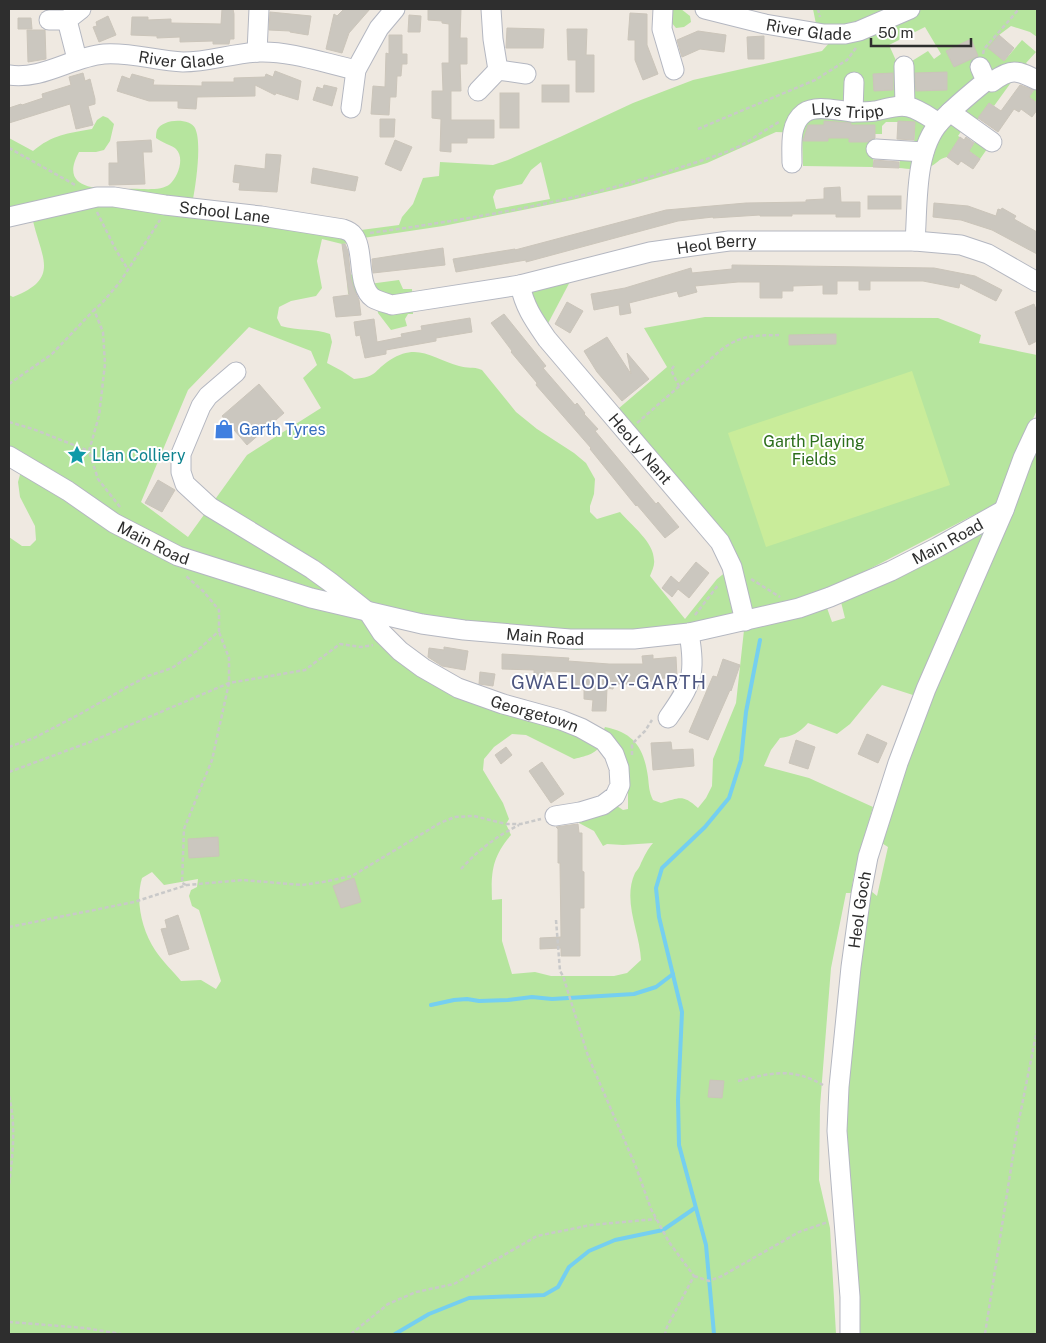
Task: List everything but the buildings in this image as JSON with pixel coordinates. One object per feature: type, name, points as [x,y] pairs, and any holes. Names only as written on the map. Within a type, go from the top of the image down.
[{"type":"street","points":[[257,52],[259,9]]},
{"type":"street","points":[[351,108],[356,70],[379,28],[394,9]]},
{"type":"street","points":[[491,9],[498,70]]},
{"type":"street","points":[[663,9],[662,30],[674,70]]},
{"type":"street","name":"River Glade","points":[[705,9],[746,14],[824,34],[859,32],[910,9]]},
{"type":"street","points":[[66,17],[77,59]]},
{"type":"street","name":"River Glade","points":[[9,75],[32,76],[50,71],[77,59],[119,53],[161,60],[197,62],[257,52],[292,55],[356,70]]},
{"type":"street","points":[[904,66],[905,106]]},
{"type":"street","points":[[498,70],[526,74]]},
{"type":"street","points":[[478,91],[498,70]]},
{"type":"street","points":[[915,241],[919,181],[924,152],[944,118],[990,78],[1016,72],[1037,80]]},
{"type":"street","points":[[853,112],[854,82]]},
{"type":"street","name":"Llys Tripp","points":[[792,163],[793,132],[797,121],[811,109],[853,112],[905,106],[944,118],[992,142]]},
{"type":"street","points":[[876,149],[924,152]]},
{"type":"street","name":"School Lane","points":[[9,217],[94,197],[114,197],[331,226],[343,228],[353,235]]},
{"type":"street","name":"Heol Berry","points":[[353,235],[357,242],[367,292],[373,298],[392,305],[520,285],[650,252],[721,242],[828,240],[946,243],[974,248],[1006,263],[1037,282]]},
{"type":"street","name":"Heol y Nant","points":[[520,285],[524,302],[532,318],[547,339],[720,542],[732,567],[745,620]]},
{"type":"street","points":[[236,372],[208,396],[201,406],[181,454],[181,472],[184,484],[210,507],[312,569],[369,613]]},
{"type":"street","points":[[1004,510],[1023,458],[1037,428]]},
{"type":"street","name":"Main Road","points":[[9,456],[68,491],[114,523],[178,556],[311,598],[369,613],[438,627],[570,639],[634,639],[689,633],[799,608],[891,571],[1004,510]]},
{"type":"street","name":"Heol Goch","points":[[850,1334],[850,1297],[837,1131],[851,967],[861,894],[868,857],[898,763],[923,698],[1004,510]]},
{"type":"street","name":"Georgetown","points":[[369,613],[382,633],[400,651],[423,668],[458,688],[503,704],[561,720],[581,728],[604,741],[614,754],[619,768],[620,785],[615,796],[603,805],[580,812],[555,816]]},
{"type":"street","points":[[668,720],[690,683],[693,670],[689,633]]},
{"type":"path","points":[[990,78],[984,49],[1019,9]]},
{"type":"path","points":[[698,129],[815,80],[847,60],[856,48],[859,32]]},
{"type":"path","points":[[353,235],[412,227],[551,202],[640,180],[740,146],[783,120],[797,121]]},
{"type":"path","points":[[9,148],[78,186],[94,197],[96,211],[101,223],[128,269]]},
{"type":"path","points":[[9,384],[52,354],[112,292],[159,224],[166,205]]},
{"type":"path","points":[[94,310],[103,332],[105,364],[99,416],[89,451],[98,479],[124,513]]},
{"type":"path","points":[[626,432],[722,349],[739,338],[779,335]]},
{"type":"path","points":[[674,366],[671,370],[679,387]]},
{"type":"path","points":[[9,422],[33,429],[89,451]]},
{"type":"path","points":[[182,572],[204,592],[219,610],[219,631],[229,658],[229,683],[212,760],[184,829],[182,883],[188,885]]},
{"type":"path","points":[[9,747],[34,738],[148,676],[172,668],[198,650],[219,631]]},
{"type":"path","points":[[9,772],[90,742],[229,683],[305,670],[340,644],[361,647],[373,645],[382,633]]},
{"type":"path","points":[[632,757],[632,744],[645,731],[668,720]]},
{"type":"path","points":[[9,927],[134,902],[188,885],[243,880],[302,885],[352,876],[440,823],[454,817],[474,816],[506,824],[521,824],[555,816]]},
{"type":"path","points":[[461,869],[491,841],[521,824]]},
{"type":"path","points":[[556,920],[560,971],[588,1056],[636,1167],[651,1209],[669,1242],[694,1276],[709,1281],[799,1232],[843,1217]]},
{"type":"path","points":[[985,1334],[1017,1130],[1037,1030]]},
{"type":"path","points":[[738,1081],[764,1074],[792,1073],[802,1075],[839,1094]]},
{"type":"path","points":[[9,1096],[13,1112],[14,1150],[9,1184]]},
{"type":"path","points":[[351,1334],[388,1304],[416,1292],[454,1284],[537,1236],[591,1225],[656,1219]]},
{"type":"path","points":[[665,1334],[694,1276]]},
{"type":"path","points":[[9,1322],[85,1328],[121,1334]]},
{"type":"green space","points":[[674,9],[681,9],[690,16],[691,22],[684,27],[676,28],[671,22],[671,12]]},
{"type":"green space","name":"Garth Playing Fields","points":[[813,9],[1037,9],[1037,37],[1030,32],[1011,26],[999,35],[989,48],[1004,61],[1022,40],[1036,52],[1026,63],[1037,74],[1037,86],[1015,77],[994,106],[989,103],[975,123],[992,142],[980,159],[969,151],[978,137],[964,127],[947,157],[925,168],[899,168],[900,157],[914,144],[915,122],[886,122],[882,126],[882,134],[875,134],[873,167],[803,166],[802,133],[776,132],[707,163],[630,186],[572,200],[443,226],[363,238],[369,284],[399,280],[403,289],[412,289],[413,314],[408,314],[405,319],[407,326],[391,330],[378,313],[377,305],[370,305],[358,293],[348,294],[347,275],[357,274],[353,243],[342,244],[322,239],[317,261],[322,288],[316,296],[291,301],[279,307],[277,318],[281,326],[330,334],[332,342],[327,363],[354,379],[367,377],[375,373],[390,360],[409,352],[417,352],[459,366],[482,370],[516,412],[586,463],[595,479],[590,512],[597,519],[620,512],[641,534],[653,553],[654,564],[650,576],[685,619],[717,579],[732,567],[618,409],[667,367],[644,328],[705,317],[938,318],[981,335],[979,343],[1037,355],[1037,410],[1017,454],[999,502],[856,576],[791,603],[827,608],[832,622],[845,618],[841,602],[943,556],[989,529],[916,696],[882,685],[850,724],[837,734],[808,723],[796,734],[780,738],[771,750],[764,766],[809,778],[873,807],[854,874],[851,893],[846,893],[831,968],[820,1106],[819,1180],[830,1228],[836,1334],[9,1334],[9,537],[22,546],[30,546],[36,540],[35,526],[20,497],[18,482],[23,464],[9,456],[9,295],[13,297],[28,290],[37,283],[42,275],[44,266],[33,221],[9,225],[9,138],[33,151],[54,138],[92,129],[97,120],[103,116],[114,124],[110,141],[104,150],[79,152],[74,165],[74,175],[78,181],[86,186],[96,188],[156,189],[166,186],[173,181],[178,172],[180,162],[179,153],[176,149],[156,138],[157,130],[164,123],[187,122],[195,128],[198,143],[198,163],[193,199],[361,230],[399,225],[402,217],[413,204],[423,178],[439,176],[440,162],[493,165],[560,137],[633,103],[693,80],[822,51],[830,42],[816,24]],"holes":[[[925,27],[941,54],[934,59],[928,51],[904,66],[898,65],[889,45]],[[541,162],[550,199],[496,209],[493,197],[496,190],[522,184],[531,170]],[[249,327],[311,351],[317,365],[303,378],[321,408],[247,455],[188,537],[141,502],[188,390]],[[371,613],[527,636],[563,648],[577,650],[586,649],[595,639],[745,621],[736,703],[713,759],[712,786],[698,808],[681,798],[661,803],[653,800],[641,750],[624,733],[605,727],[603,731],[628,786],[628,809],[623,810],[617,806],[579,818],[579,823],[594,831],[603,846],[607,844],[653,843],[635,873],[631,884],[631,905],[641,960],[627,973],[614,976],[551,976],[535,972],[512,974],[502,941],[502,899],[492,900],[492,881],[496,858],[511,835],[506,824],[509,819],[503,803],[483,770],[484,759],[494,747],[512,734],[526,735],[574,759],[591,754],[604,741],[443,671],[386,632]],[[152,872],[164,885],[198,879],[197,887],[191,890],[189,896],[192,906],[199,910],[221,981],[216,989],[201,980],[181,981],[158,954],[150,942],[143,924],[139,896],[142,878]]]},
{"type":"green space","points":[[1037,86],[1037,103],[1029,97]]},
{"type":"green space","points":[[575,272],[543,333],[520,285]]},
{"type":"green space","name":"Garth Playing Fields","points":[[912,371],[950,485],[766,547],[728,433]]},
{"type":"green space","points":[[1037,433],[1037,1334],[853,1334],[841,1140],[866,887],[877,896],[888,847],[877,840],[893,783]]},
{"type":"waterway","points":[[714,1334],[706,1245],[679,1145],[678,1100],[682,1012],[659,917],[656,888],[662,868],[705,827],[729,798],[741,760],[746,712],[760,640]]},
{"type":"waterway","points":[[431,1005],[467,999],[479,1001],[532,997],[552,999],[634,994],[656,987],[673,974]]},
{"type":"waterway","points":[[395,1334],[429,1314],[469,1298],[544,1295],[558,1287],[569,1267],[589,1251],[615,1240],[663,1230],[695,1208]]},
{"type":"place","name":"Garth Tyres","points":[[224,429]]},
{"type":"place","name":"Llan Colliery","points":[[77,455]]},
{"type":"district","name":"GWAELOD-Y-GARTH","points":[[609,682]]}]
